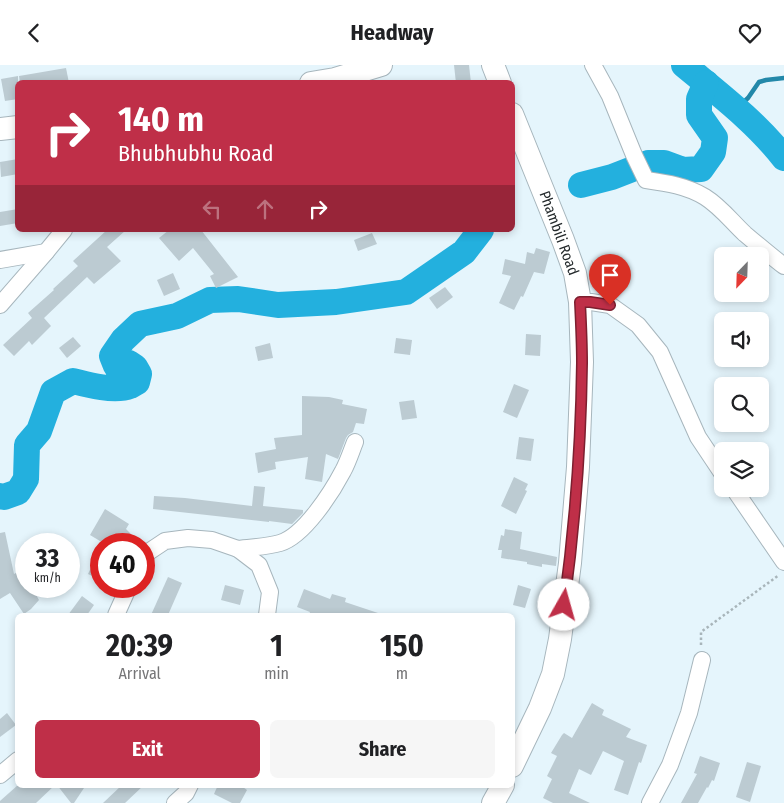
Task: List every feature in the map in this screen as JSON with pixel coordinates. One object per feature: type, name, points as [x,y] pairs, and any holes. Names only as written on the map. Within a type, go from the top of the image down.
[{"type":"street","points":[[329,80],[382,65]]},
{"type":"street","points":[[493,65],[499,80]]},
{"type":"street","points":[[594,65],[610,96],[646,179],[686,188],[704,197],[722,209],[745,234],[784,267]]},
{"type":"street","name":"Phambili Road","points":[[515,122],[575,273],[580,302],[582,362],[578,467],[570,563],[560,639],[553,674],[540,708],[515,760]]},
{"type":"street","points":[[0,129],[15,127]]},
{"type":"street","points":[[0,305],[62,232]]},
{"type":"street","points":[[0,260],[46,252]]},
{"type":"street","points":[[580,302],[610,305],[638,325],[660,352],[698,437],[714,461]]},
{"type":"street","points":[[238,549],[282,543],[295,535],[310,520],[328,496],[344,470],[355,442]]},
{"type":"street","points":[[739,497],[784,562]]},
{"type":"street","points":[[155,548],[165,541],[188,538],[212,540],[238,549],[260,565],[270,592],[267,613]]},
{"type":"street","points":[[117,613],[124,598]]},
{"type":"street","points":[[650,803],[674,757],[689,713],[702,661]]},
{"type":"street","points":[[0,775],[15,762]]},
{"type":"street","points":[[176,803],[188,788]]},
{"type":"street","points":[[493,803],[501,788]]},
{"type":"path","points":[[702,661],[701,632],[784,572]]},
{"type":"building","points":[[454,65],[469,65],[471,80],[456,80]]},
{"type":"building","points":[[66,68],[68,80],[20,80],[19,76]]},
{"type":"building","points":[[18,76],[18,80],[15,80],[15,99],[5,101],[1,79]]},
{"type":"building","points":[[15,160],[15,175],[1,177],[0,162]]},
{"type":"building","points":[[15,210],[15,224],[0,226],[0,212]]},
{"type":"building","points":[[105,232],[124,232],[107,247],[121,261],[94,284],[87,277],[44,318],[51,326],[32,345],[29,341],[14,356],[3,345],[32,318],[28,313],[78,266],[73,261]]},
{"type":"building","points":[[166,232],[203,232],[238,277],[216,288],[210,276],[214,274],[193,248],[179,261],[159,238]]},
{"type":"building","points":[[372,233],[377,244],[358,251],[354,240]]},
{"type":"building","points":[[536,248],[550,252],[544,274],[534,272],[523,297],[521,296],[514,310],[499,303],[511,276],[502,274],[505,259],[525,264],[527,252],[534,254]]},
{"type":"building","points":[[173,273],[180,289],[164,296],[157,280]]},
{"type":"building","points":[[445,287],[453,297],[437,309],[429,298]]},
{"type":"building","points":[[526,334],[541,335],[540,356],[525,355]]},
{"type":"building","points":[[73,337],[81,346],[67,358],[59,348]]},
{"type":"building","points":[[396,338],[412,340],[410,355],[394,353]]},
{"type":"building","points":[[270,343],[273,358],[258,361],[255,347]]},
{"type":"building","points":[[514,384],[529,390],[517,418],[503,412]]},
{"type":"building","points":[[302,396],[329,397],[343,400],[342,404],[367,409],[364,424],[356,423],[353,432],[346,438],[338,459],[326,454],[322,482],[305,479],[308,457],[275,462],[276,469],[258,473],[255,453],[276,449],[274,438],[302,435]]},
{"type":"building","points":[[414,400],[417,418],[402,420],[399,402]]},
{"type":"building","points":[[519,437],[534,439],[531,461],[516,459]]},
{"type":"building","points":[[514,477],[528,484],[525,490],[527,491],[516,514],[501,506]]},
{"type":"building","points":[[254,486],[265,487],[263,506],[303,510],[303,513],[292,524],[153,509],[154,496],[252,506]]},
{"type":"building","points":[[105,509],[129,524],[126,529],[130,533],[91,533]]},
{"type":"building","points":[[505,529],[522,532],[520,549],[557,557],[556,566],[542,564],[542,567],[527,564],[527,562],[501,558],[502,550],[498,550],[501,535],[504,536]]},
{"type":"building","points":[[5,532],[15,574],[15,598],[38,598],[39,600],[31,609],[23,613],[10,593],[0,599],[0,533]]},
{"type":"building","points":[[168,577],[182,583],[169,613],[152,613]]},
{"type":"building","points":[[225,585],[244,590],[240,605],[221,600]]},
{"type":"building","points":[[518,585],[531,589],[525,608],[513,605]]},
{"type":"building","points":[[304,589],[330,599],[332,594],[346,598],[345,602],[378,613],[310,613],[297,607]]},
{"type":"building","points":[[82,596],[94,605],[88,613],[69,613]]},
{"type":"building","points":[[592,703],[604,710],[602,715],[631,729],[626,737],[647,745],[641,763],[639,762],[628,795],[614,790],[624,761],[603,751],[591,775],[579,769],[569,793],[590,803],[553,803],[543,798],[552,779],[547,776],[557,756],[551,753],[564,733],[572,738]]},
{"type":"building","points":[[7,713],[15,726],[0,737],[0,719]]},
{"type":"building","points":[[700,756],[720,763],[714,781],[712,780],[698,803],[681,803],[697,774],[694,773]]},
{"type":"building","points":[[747,762],[761,766],[750,802],[736,797]]},
{"type":"building","points":[[15,788],[52,788],[36,803],[0,803]]},
{"type":"building","points":[[59,788],[84,788],[74,803],[71,803]]},
{"type":"building","points":[[119,788],[141,788],[125,803],[103,803]]},
{"type":"building","points":[[217,788],[244,788],[247,790],[240,803],[232,803],[214,794]]},
{"type":"waterway","points":[[684,65],[749,120],[784,158]]},
{"type":"waterway","points":[[736,109],[748,98],[759,82],[784,78]]},
{"type":"waterway","points":[[581,185],[612,177],[648,163],[664,163],[683,170],[701,169],[713,152],[715,138],[699,115],[699,99],[706,83]]},
{"type":"waterway","points":[[0,496],[4,497],[18,492],[26,479],[27,445],[39,431],[53,392],[73,381],[117,388],[124,388],[137,382],[139,374],[135,367],[129,363],[116,366],[112,356],[123,340],[140,324],[177,316],[210,300],[238,299],[278,305],[336,302],[406,292],[464,252],[479,232]]},
{"type":"route","points":[[564,605],[570,563],[578,467],[582,362],[580,302],[610,305]]}]
